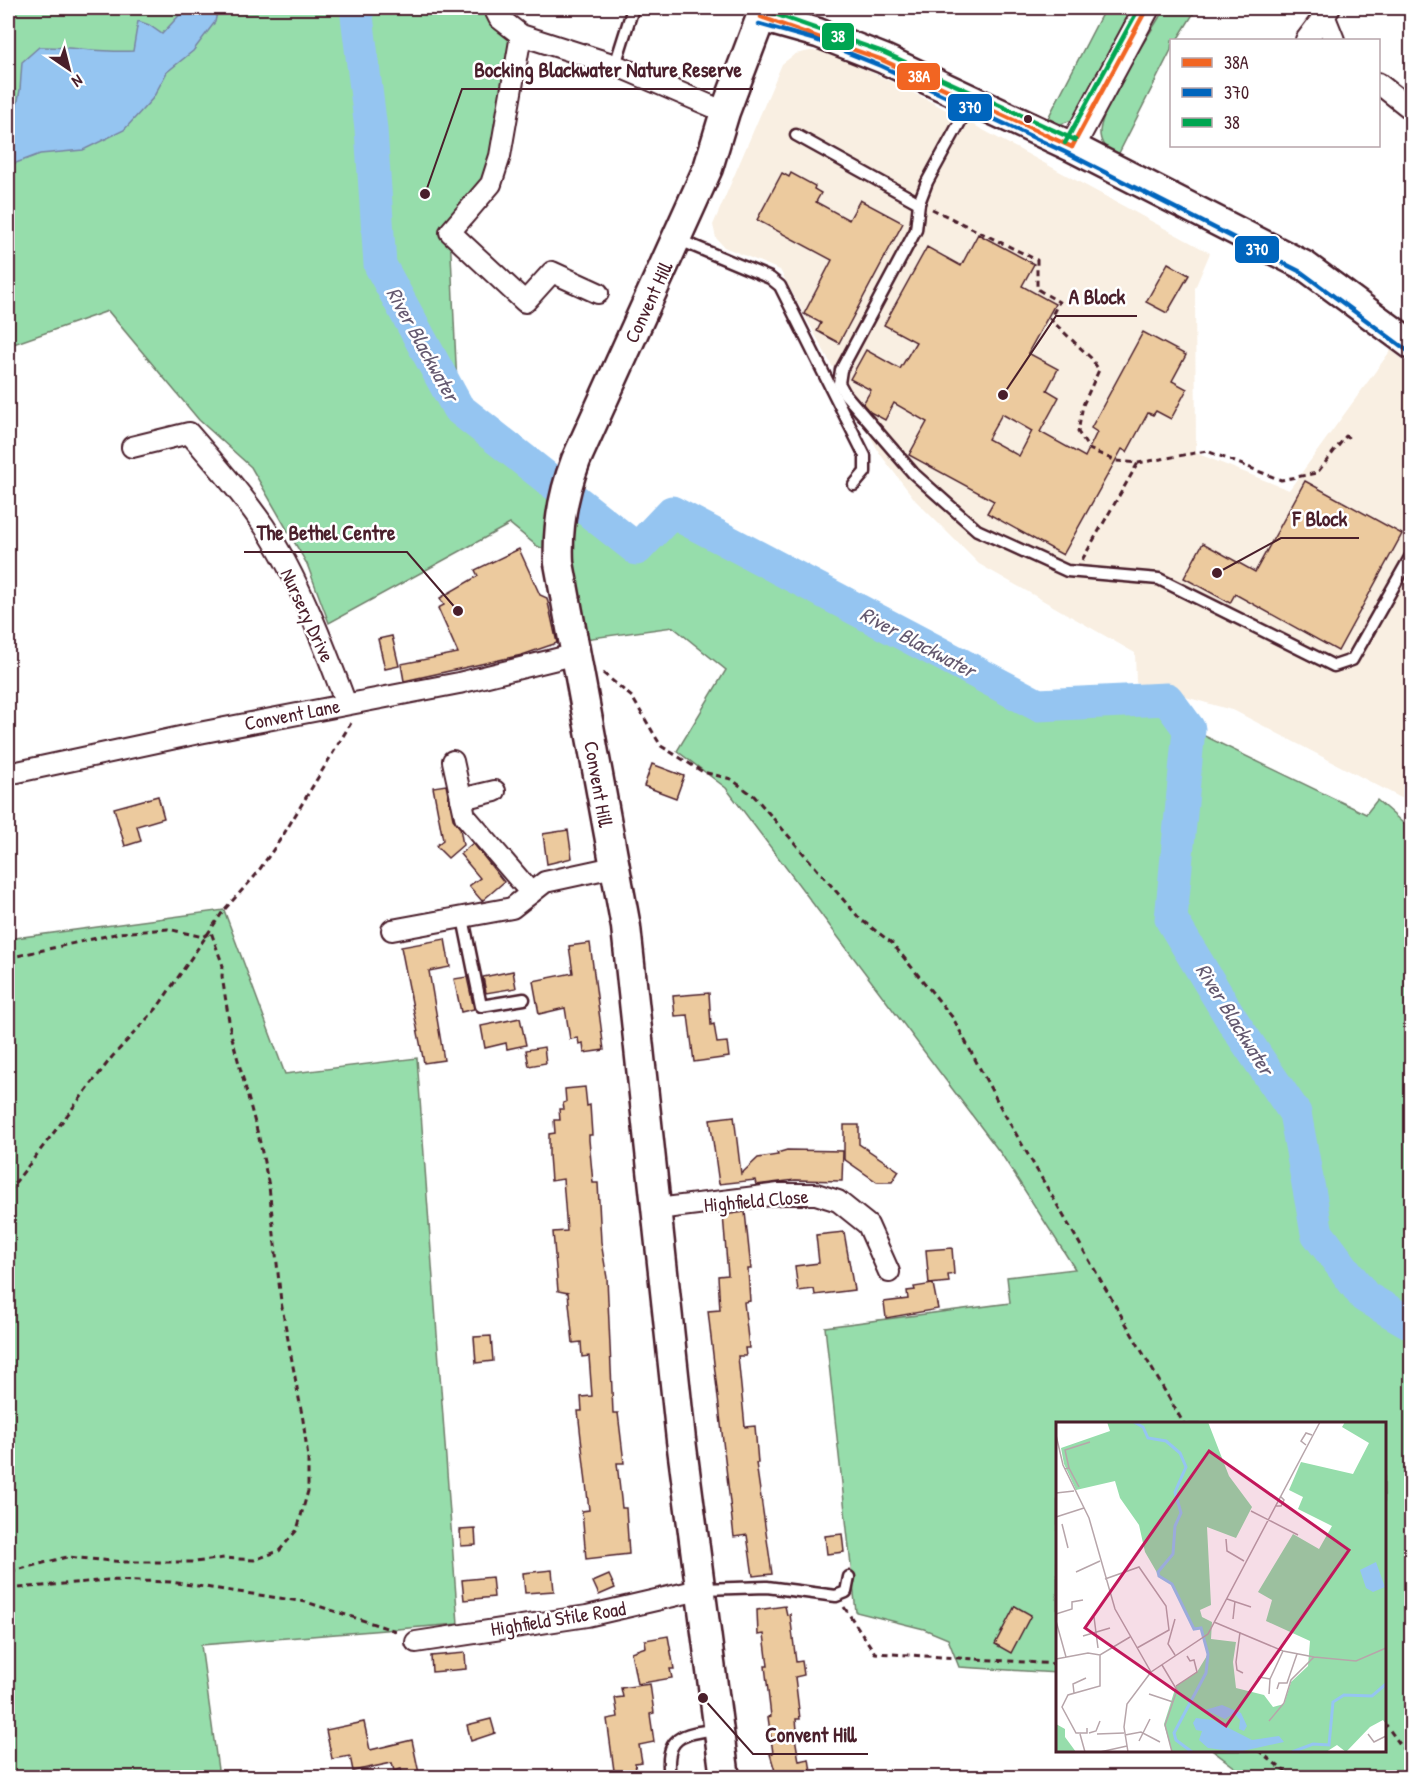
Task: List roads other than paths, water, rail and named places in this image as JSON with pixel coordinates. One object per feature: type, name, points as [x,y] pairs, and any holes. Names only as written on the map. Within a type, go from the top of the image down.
[{"type":"main road","points":[[762,12],[884,59],[1072,147],[1305,266],[1412,345]]},
{"type":"main road","name":"Convent Hill","points":[[725,1778],[699,1590],[626,927],[559,563],[558,540],[561,506],[576,460],[708,168],[725,112],[762,12]]},
{"type":"street","points":[[494,8],[500,18],[521,35],[615,65],[725,112]]},
{"type":"street","points":[[1072,147],[1147,8]]},
{"type":"street","points":[[1307,39],[1324,10]]},
{"type":"street","points":[[1324,10],[1335,39]]},
{"type":"street","points":[[521,35],[500,156],[491,184],[450,232],[525,302],[552,272],[598,293]]},
{"type":"street","points":[[1380,85],[1411,110]]},
{"type":"street","name":"Nursery Drive","points":[[132,447],[189,433],[234,485],[265,528],[294,582],[324,644],[346,704]]},
{"type":"street","name":"Convent Lane","points":[[8,774],[459,683],[577,654]]},
{"type":"street","points":[[453,761],[465,816],[531,893]]},
{"type":"street","points":[[461,799],[495,791]]},
{"type":"street","points":[[392,930],[512,908],[545,882],[614,867]]},
{"type":"street","name":"Highfield Close","points":[[657,1209],[779,1194],[816,1194],[838,1201],[868,1225],[889,1272]]},
{"type":"street","name":"Highfield Stile Road","points":[[416,1642],[587,1616],[699,1590]]},
{"type":"lane","points":[[615,65],[633,8]]},
{"type":"lane","points":[[971,101],[927,182],[919,203],[916,230],[841,370],[838,383],[913,473],[977,530],[1067,571],[1159,579],[1334,666],[1352,660],[1412,554]]},
{"type":"lane","points":[[796,135],[919,203]]},
{"type":"lane","points":[[677,239],[770,278],[780,286],[865,456],[865,472],[854,484]]},
{"type":"lane","points":[[463,918],[481,1006],[524,999]]},
{"type":"lane","points":[[699,1590],[766,1587],[836,1596],[846,1592],[849,1577]]},
{"type":"lane","points":[[670,1778],[667,1755],[679,1739],[693,1733],[718,1729]]},
{"type":"water","points":[[186,8],[218,8],[215,22],[193,51],[167,72],[153,98],[124,130],[83,150],[40,154],[8,166],[8,126],[15,116],[22,62],[39,47],[133,51],[138,21],[162,34]]},
{"type":"waterway","name":"River Blackwater","points":[[356,8],[371,129],[380,265],[458,408],[637,549],[672,512],[1038,705],[1167,699],[1189,729],[1171,919],[1234,1023],[1295,1113],[1317,1233],[1365,1297],[1412,1324]]},
{"type":"place","name":"Bocking Blackwater Nature Reserve","points":[[425,194]]},
{"type":"place","name":"A Block","points":[[1003,395]]},
{"type":"place","name":"F Block","points":[[1217,573]]},
{"type":"place","name":"The Bethel Centre","points":[[458,611]]},
{"type":"place","name":"Convent Hill","points":[[703,1698]]}]
